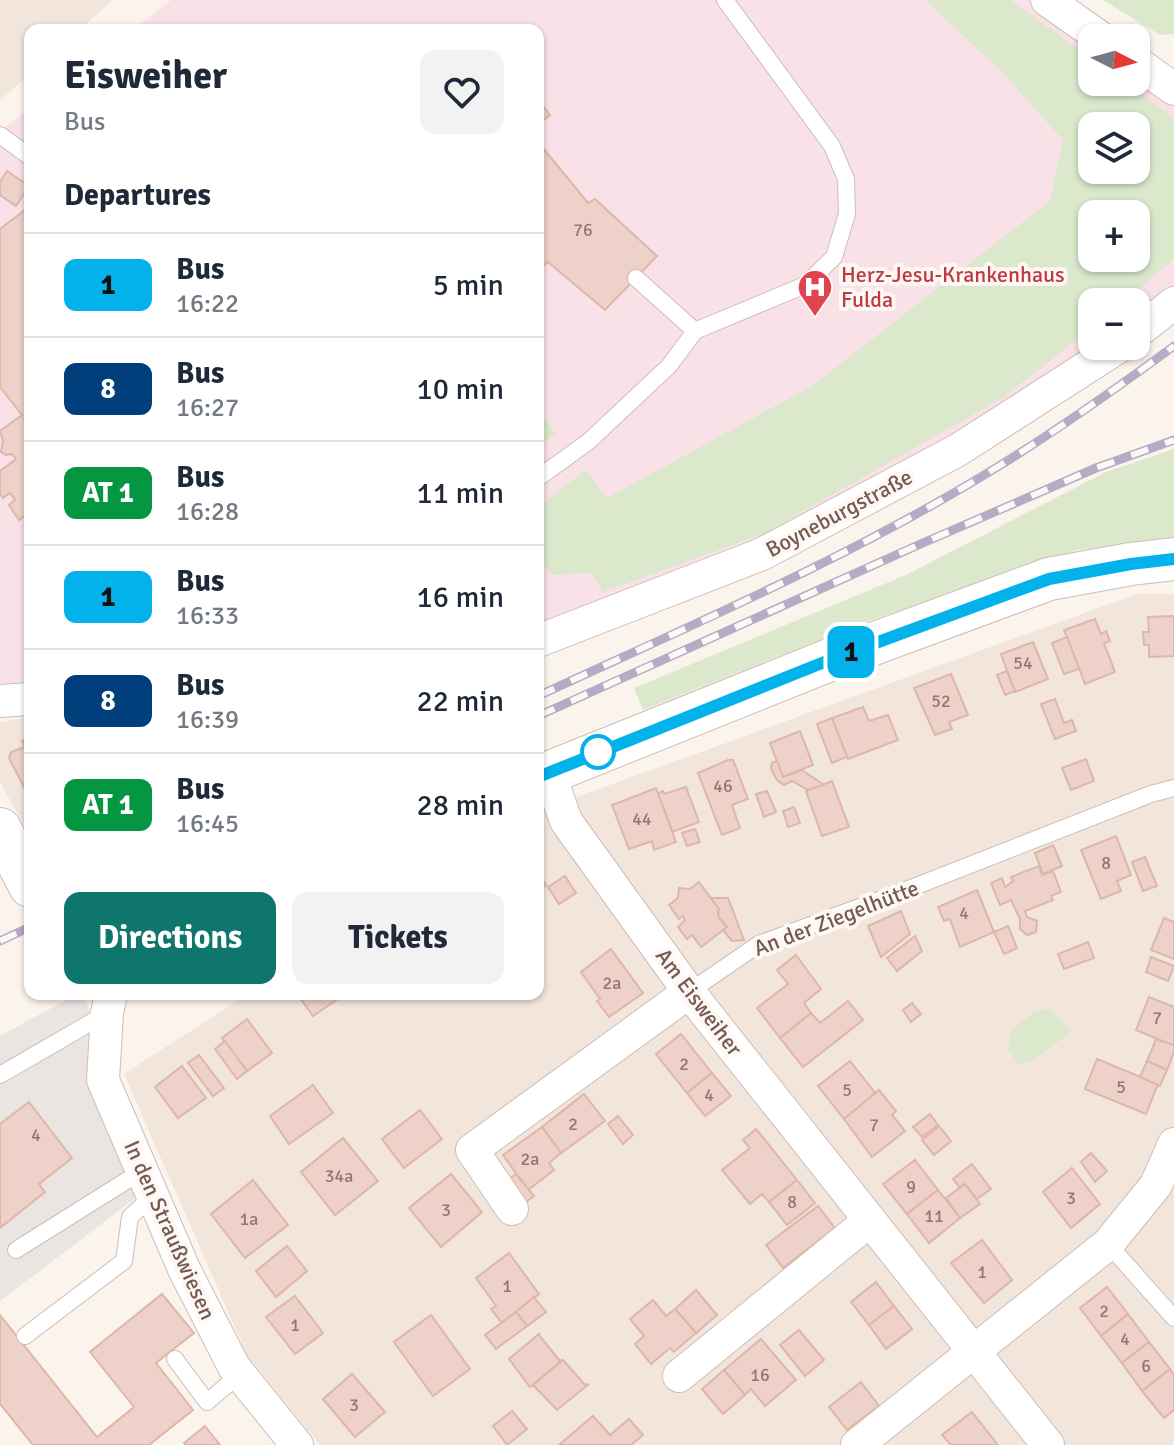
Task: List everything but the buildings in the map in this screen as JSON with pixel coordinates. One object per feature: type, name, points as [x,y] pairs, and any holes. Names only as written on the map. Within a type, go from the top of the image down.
[{"type":"street","points":[[1047,0],[1081,24]]},
{"type":"street","points":[[1150,72],[1174,89]]},
{"type":"street","points":[[1150,322],[1174,303]]},
{"type":"street","name":"Boyneburgstraße","points":[[544,639],[762,554],[958,450],[1098,360]]},
{"type":"street","points":[[544,774],[827,661],[1049,579],[1174,559]]},
{"type":"street","points":[[0,701],[24,699]]},
{"type":"street","name":"Am Eisweiher","points":[[544,774],[566,821],[689,992],[1048,1445]]},
{"type":"street","points":[[0,829],[24,875]]},
{"type":"street","name":"An der Ziegelhütte","points":[[512,1209],[472,1150],[689,992]]},
{"type":"street","name":"In den Straußwiesen","points":[[109,1003],[103,1080],[184,1269],[240,1374],[297,1445]]},
{"type":"street","points":[[858,1445],[1108,1244],[1156,1185],[1174,1144]]},
{"type":"street","points":[[679,1376],[869,1221]]},
{"type":"lane","points":[[544,473],[600,431],[669,366],[695,331],[805,285],[834,257],[847,214],[846,179],[832,146],[725,0]]},
{"type":"lane","points":[[0,135],[24,153]]},
{"type":"lane","points":[[636,278],[695,331]]},
{"type":"lane","name":"An der Ziegelhütte","points":[[689,992],[759,944],[1151,794],[1174,788]]},
{"type":"lane","points":[[0,1075],[109,1003]]},
{"type":"lane","points":[[16,1250],[148,1183]]},
{"type":"lane","points":[[25,1336],[124,1261],[130,1217],[148,1183]]},
{"type":"lane","points":[[1108,1244],[1174,1318]]},
{"type":"lane","points":[[175,1359],[207,1402],[240,1374]]},
{"type":"shaded area","points":[[0,0],[113,0],[86,24],[24,24],[24,79],[0,100]]},
{"type":"shaded area","name":"Herz-Jesu-Krankenhaus Fulda","points":[[171,0],[1047,0],[1078,26],[1078,96],[1150,96],[1150,72],[1174,89],[1174,303],[1150,322],[1150,288],[1078,288],[1078,357],[958,450],[544,638],[544,24],[140,24]]},
{"type":"shaded area","points":[[24,113],[24,699],[0,701],[0,131]]},
{"type":"shaded area","points":[[1137,594],[1174,594],[1174,1442],[1171,1445],[320,1445],[247,1355],[124,1074],[239,1000],[544,1000],[544,809]]},
{"type":"shaded area","points":[[24,718],[24,825],[0,782],[0,722]]},
{"type":"shaded area","points":[[66,1000],[85,1000],[154,1184],[0,1301],[0,1036]]},
{"type":"green space","points":[[925,0],[1010,0],[1078,49],[1078,96],[1144,96],[1174,118],[1174,259],[1140,288],[1078,288],[1078,338],[1004,397],[765,533],[603,592],[592,573],[552,575],[544,566],[544,502],[586,470],[607,498],[812,386],[1050,201],[1063,140],[1003,73]]},
{"type":"green space","points":[[1103,0],[1174,0],[1174,34],[1160,35],[1150,29],[1150,24],[1142,24]]},
{"type":"green space","points":[[544,417],[556,434],[544,443]]},
{"type":"green space","points":[[1174,449],[1174,540],[1079,550],[866,622],[643,710],[634,688],[906,575],[1106,472]]},
{"type":"green space","points":[[1050,1008],[1071,1032],[1033,1060],[1019,1065],[1008,1049],[1011,1031],[1035,1012]]},
{"type":"railway","points":[[544,693],[772,588],[944,499],[1044,438],[1174,346]]},
{"type":"railway","points":[[544,713],[916,546],[1096,468],[1174,440]]},
{"type":"railway","points":[[0,941],[24,930]]},
{"type":"bus line","name":"1","points":[[544,775],[827,661],[1049,579],[1174,559]]},
{"type":"place","name":"Herz-Jesu-Krankenhaus Fulda","points":[[815,318]]}]
